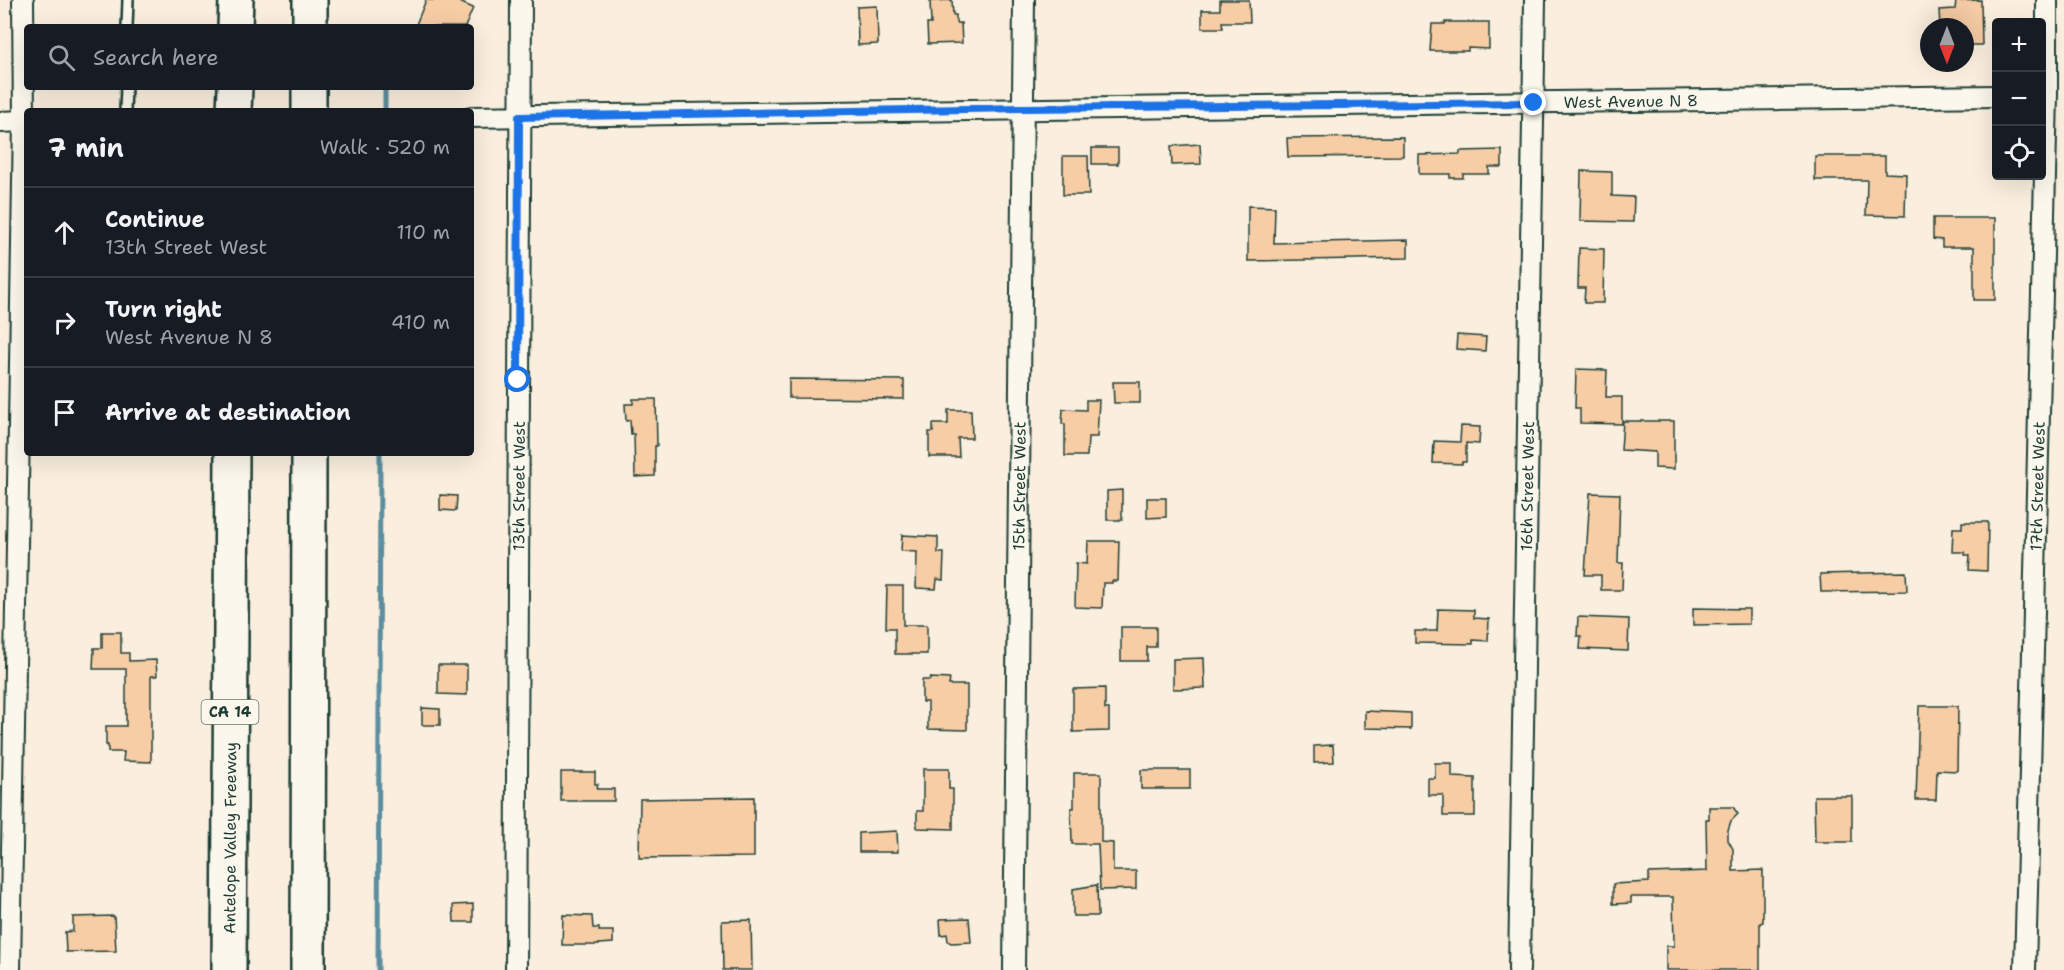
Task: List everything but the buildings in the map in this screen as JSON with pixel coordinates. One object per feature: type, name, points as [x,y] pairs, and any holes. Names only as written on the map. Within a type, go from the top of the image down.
[{"type":"highway","points":[[235,24],[236,0]]},
{"type":"highway","points":[[310,0],[310,24]]},
{"type":"highway","points":[[234,108],[235,90]]},
{"type":"highway","points":[[309,90],[309,108]]},
{"type":"highway","name":"Antelope Valley Freeway","points":[[229,970],[232,456]]},
{"type":"highway","points":[[308,970],[309,456]]},
{"type":"street","points":[[23,0],[24,40]]},
{"type":"street","name":"13th Street West","points":[[516,970],[521,0]]},
{"type":"street","name":"15th Street West","points":[[1014,970],[1024,0]]},
{"type":"street","name":"16th Street West","points":[[1519,970],[1535,0]]},
{"type":"street","name":"17th Street West","points":[[2025,970],[2051,95],[2047,0]]},
{"type":"street","points":[[25,90],[26,108]]},
{"type":"street","name":"West Avenue N 8","points":[[474,117],[1992,96]]},
{"type":"street","points":[[0,122],[24,121]]},
{"type":"street","points":[[10,970],[24,227]]},
{"type":"lane","points":[[127,24],[128,0]]},
{"type":"lane","points":[[125,108],[126,90]]},
{"type":"waterway","points":[[385,90],[385,108]]},
{"type":"waterway","points":[[378,970],[380,456]]},
{"type":"route","points":[[518,380],[519,117],[1023,108],[1534,103]]}]
